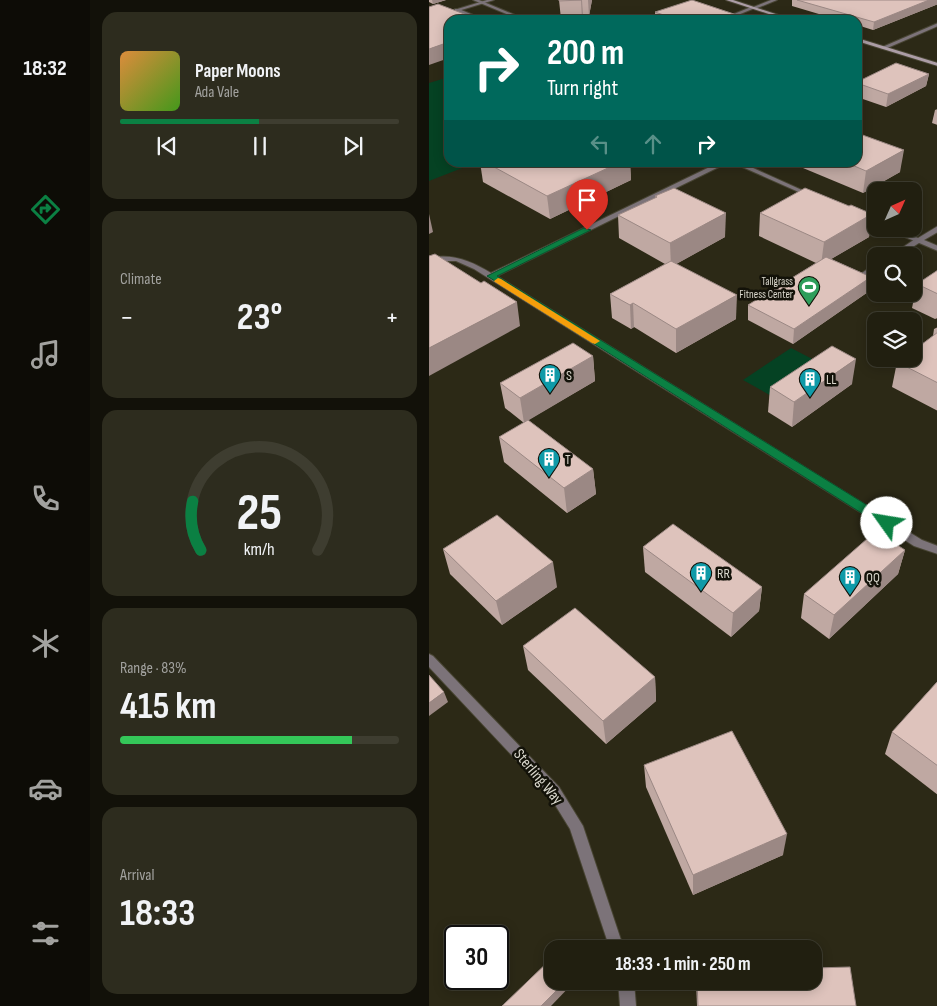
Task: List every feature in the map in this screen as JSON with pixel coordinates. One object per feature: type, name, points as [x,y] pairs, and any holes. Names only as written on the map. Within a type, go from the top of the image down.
[{"type":"main road","points":[[727,0],[776,15]]},
{"type":"main road","points":[[862,42],[937,65]]},
{"type":"street","points":[[475,0],[513,15]]},
{"type":"street","points":[[435,15],[492,0]]},
{"type":"street","points":[[737,15],[775,0]]},
{"type":"street","points":[[457,10],[470,15]]},
{"type":"street","points":[[883,48],[937,24]]},
{"type":"street","points":[[491,276],[717,167]]},
{"type":"street","points":[[746,167],[823,200]]},
{"type":"street","points":[[908,247],[937,228]]},
{"type":"street","points":[[911,238],[937,249]]},
{"type":"street","points":[[433,260],[455,257],[491,276],[918,543],[937,550]]},
{"type":"street","points":[[862,277],[867,274]]},
{"type":"street","name":"Sterling Way","points":[[429,659],[554,791],[576,826],[614,940]]},
{"type":"street","points":[[627,990],[628,1006]]},
{"type":"green space","points":[[444,78],[444,167],[465,167],[429,181],[429,83]]},
{"type":"green space","points":[[791,348],[822,364],[775,398],[743,380]]},
{"type":"building","points":[[692,0],[737,15],[664,15],[655,12]]},
{"type":"building","points":[[797,0],[929,0],[874,22],[862,19],[862,15],[850,15]]},
{"type":"building","points":[[438,4],[467,15],[444,15],[444,44],[429,49],[429,7]]},
{"type":"building","points":[[896,63],[929,74],[888,94],[862,85],[862,80]]},
{"type":"building","points":[[862,135],[904,150],[866,171],[857,167],[862,167]]},
{"type":"building","points":[[494,167],[610,167],[547,196]]},
{"type":"building","points":[[674,188],[726,213],[670,243],[618,215],[657,197],[655,196]]},
{"type":"building","points":[[805,188],[867,212],[867,217],[824,242],[760,213]]},
{"type":"building","points":[[435,254],[481,283],[484,281],[517,302],[429,348],[429,256]]},
{"type":"building","points":[[826,257],[867,275],[867,280],[794,329],[748,305]]},
{"type":"building","points":[[671,261],[737,295],[676,329],[633,303],[630,305],[610,294]]},
{"type":"building","points":[[938,270],[938,294],[922,286],[922,281]]},
{"type":"building","points":[[938,332],[938,383],[907,367],[922,367],[922,344]]},
{"type":"building","points":[[573,343],[593,356],[520,398],[500,383]]},
{"type":"building","points":[[832,346],[856,359],[794,402],[770,387]]},
{"type":"building","points":[[528,420],[593,469],[564,488],[499,437]]},
{"type":"building","points":[[497,515],[553,562],[496,601],[443,549]]},
{"type":"building","points":[[673,524],[762,587],[733,613],[643,547]]},
{"type":"building","points":[[876,531],[905,550],[834,615],[804,594]]},
{"type":"building","points":[[575,608],[655,677],[603,721],[523,646]]},
{"type":"building","points":[[429,675],[444,692],[429,703]]},
{"type":"building","points":[[938,681],[938,766],[892,732]]},
{"type":"building","points":[[732,731],[787,834],[693,875],[644,765]]},
{"type":"building","points":[[544,966],[544,990],[557,990],[541,1006],[502,1006]]},
{"type":"building","points":[[850,967],[856,1006],[698,1006],[697,990],[822,990],[822,968]]},
{"type":"slow traffic","points":[[498,281],[595,341]]},
{"type":"place","name":"Tallgrass Fitness Center","points":[[809,306]]},
{"type":"place","name":"S","points":[[550,394]]},
{"type":"place","name":"LL","points":[[810,398]]},
{"type":"place","name":"T","points":[[549,478]]},
{"type":"place","name":"RR","points":[[701,592]]},
{"type":"place","name":"QQ","points":[[850,596]]},
{"type":"route","points":[[587,230],[491,276],[887,523]]}]
